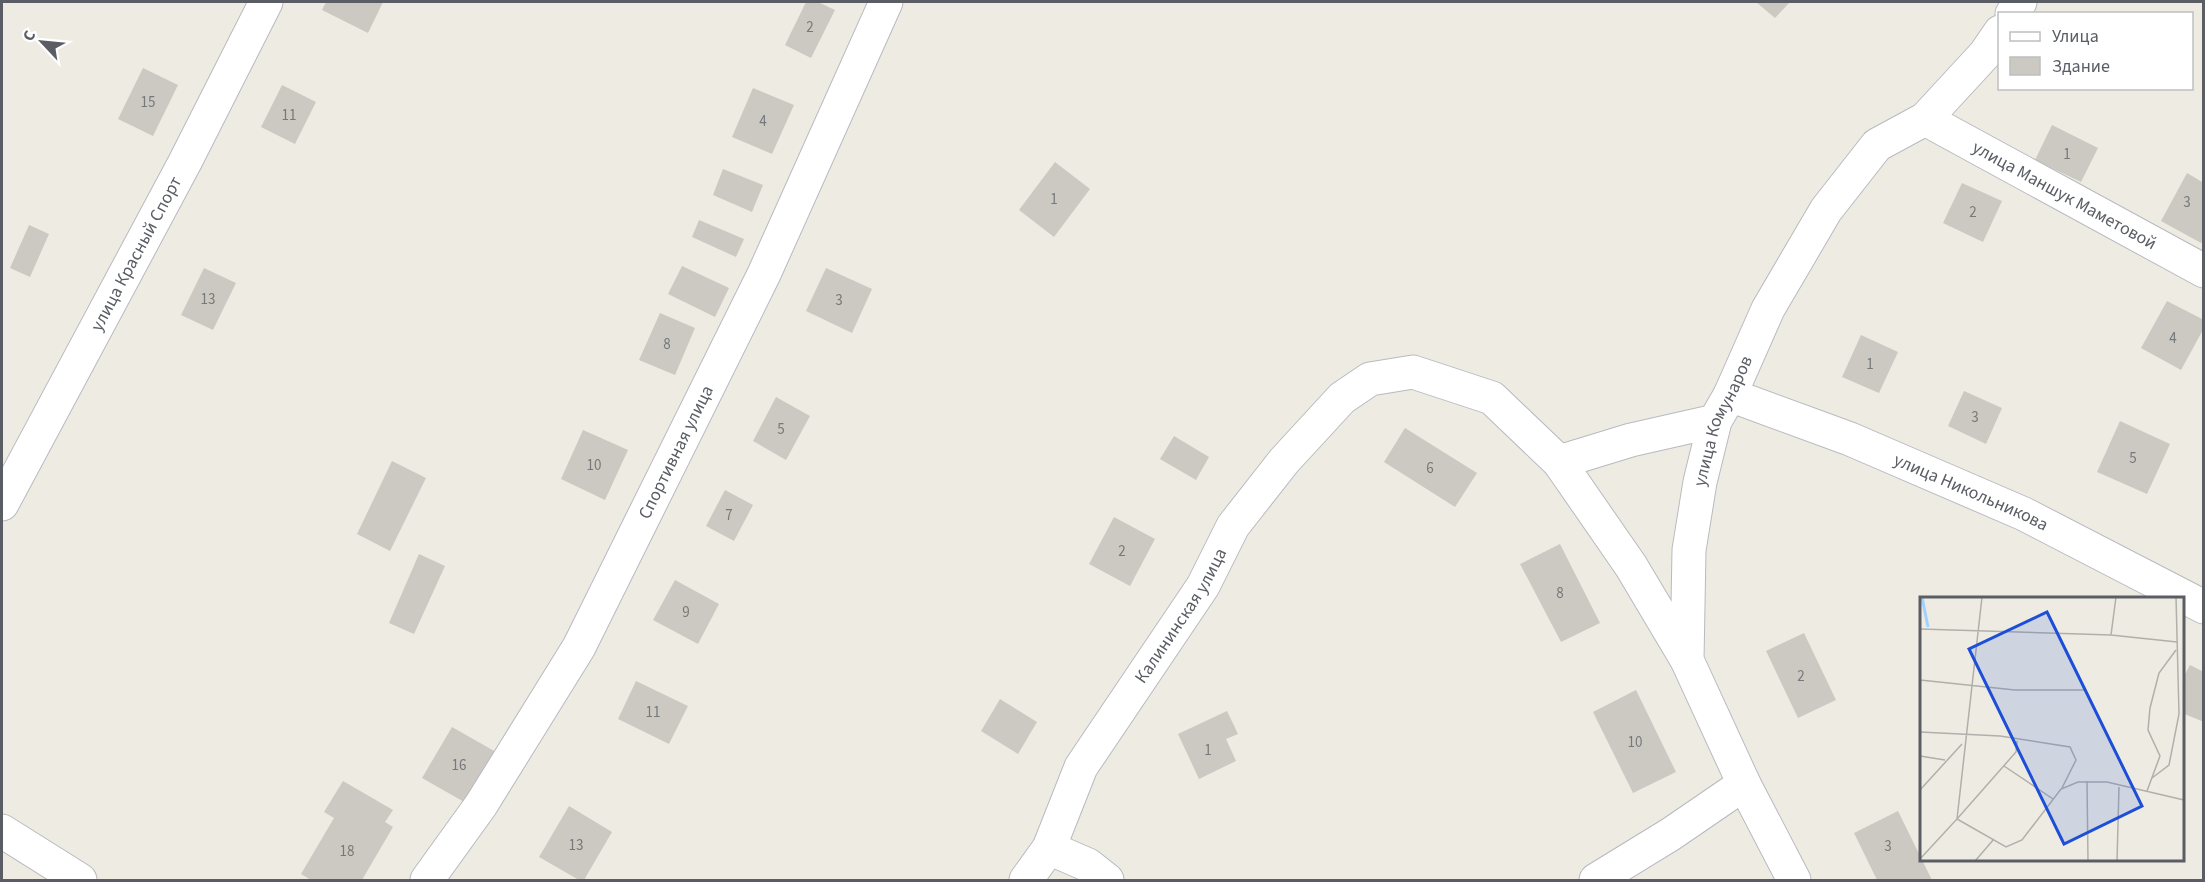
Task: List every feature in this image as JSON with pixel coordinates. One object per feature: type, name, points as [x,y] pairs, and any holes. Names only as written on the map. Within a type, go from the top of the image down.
[{"type":"street","name":"улица Красный Спорт","points":[[2,504],[174,183],[266,2]]},
{"type":"street","name":"Спортивная улица","points":[[427,880],[481,805],[579,647],[764,274],[886,2]]},
{"type":"street","name":"улица Комунаров","points":[[1794,880],[1744,783],[1687,660],[1689,550],[1700,482],[1723,408],[1768,309],[1826,210],[1877,145],[1925,119],[1985,54],[1998,35]]},
{"type":"street","name":"улица Маншук Маметовой","points":[[1925,119],[2204,271]]},
{"type":"street","name":"Калининская улица","points":[[1026,880],[1049,848],[1081,767],[1203,586],[1233,526],[1284,460],[1342,398],[1370,379],[1413,372],[1492,398],[1559,462]]},
{"type":"street","points":[[1687,660],[1631,566],[1559,462],[1723,408]]},
{"type":"street","name":"улица Никольникова","points":[[1723,408],[1850,439],[2025,514],[2204,607]]},
{"type":"street","points":[[1596,880],[1671,834],[1744,783]]},
{"type":"street","points":[[2,831],[80,880]]},
{"type":"street","points":[[1049,848],[1088,865],[1107,880]]},
{"type":"building","points":[[326,2],[383,2],[368,33],[322,10]]},
{"type":"building","points":[[806,2],[818,2],[835,10],[811,58],[785,45]]},
{"type":"building","points":[[1756,2],[1790,2],[1775,18]]},
{"type":"building","points":[[143,68],[178,85],[153,136],[118,119]]},
{"type":"building","points":[[282,85],[316,102],[295,144],[261,127]]},
{"type":"building","points":[[753,88],[794,105],[772,154],[732,137]]},
{"type":"building","points":[[2052,125],[2098,148],[2081,182],[2035,160]]},
{"type":"building","points":[[1055,162],[1090,189],[1054,237],[1019,210]]},
{"type":"building","points":[[723,169],[763,185],[752,212],[713,195]]},
{"type":"building","points":[[2187,173],[2204,183],[2204,238],[2201,243],[2161,221]]},
{"type":"building","points":[[1962,183],[2002,201],[1983,242],[1943,223]]},
{"type":"building","points":[[699,220],[744,239],[736,257],[692,237]]},
{"type":"building","points":[[29,225],[49,234],[30,277],[10,268]]},
{"type":"building","points":[[682,266],[729,288],[715,317],[668,294]]},
{"type":"building","points":[[204,268],[236,283],[213,330],[181,315]]},
{"type":"building","points":[[826,268],[872,289],[852,333],[806,311]]},
{"type":"building","points":[[2167,301],[2204,320],[2204,328],[2181,370],[2141,348]]},
{"type":"building","points":[[660,313],[695,328],[675,375],[639,360]]},
{"type":"building","points":[[1861,335],[1898,352],[1879,393],[1842,377]]},
{"type":"building","points":[[1964,391],[2002,408],[1986,444],[1948,426]]},
{"type":"building","points":[[776,397],[810,416],[786,460],[753,441]]},
{"type":"building","points":[[2120,421],[2170,444],[2147,494],[2097,472]]},
{"type":"building","points":[[1405,428],[1477,473],[1455,507],[1384,462]]},
{"type":"building","points":[[583,430],[628,450],[605,500],[561,479]]},
{"type":"building","points":[[1174,436],[1209,457],[1196,480],[1160,459]]},
{"type":"building","points":[[392,461],[426,478],[390,551],[357,534]]},
{"type":"building","points":[[725,490],[753,505],[734,541],[706,526]]},
{"type":"building","points":[[1114,517],[1155,539],[1130,586],[1089,564]]},
{"type":"building","points":[[1560,544],[1600,623],[1561,642],[1520,564]]},
{"type":"building","points":[[419,554],[445,566],[414,634],[389,623]]},
{"type":"building","points":[[675,580],[719,604],[698,644],[653,620]]},
{"type":"building","points":[[1804,633],[1836,700],[1798,718],[1766,651]]},
{"type":"building","points":[[2190,665],[2204,672],[2204,722],[2184,714],[2184,676]]},
{"type":"building","points":[[636,681],[688,706],[669,744],[618,719]]},
{"type":"building","points":[[1636,690],[1676,772],[1633,793],[1593,712]]},
{"type":"building","points":[[1000,699],[1037,722],[1018,754],[981,731]]},
{"type":"building","points":[[1227,711],[1238,734],[1226,739],[1236,761],[1199,779],[1178,734]]},
{"type":"building","points":[[452,727],[496,752],[466,803],[422,778]]},
{"type":"building","points":[[343,781],[393,810],[385,822],[393,827],[362,880],[311,880],[301,874],[334,818],[324,812]]},
{"type":"building","points":[[569,806],[612,832],[584,880],[579,880],[539,857]]},
{"type":"building","points":[[1898,811],[1920,856],[1920,861],[1923,861],[1932,880],[1877,880],[1854,833]]}]
